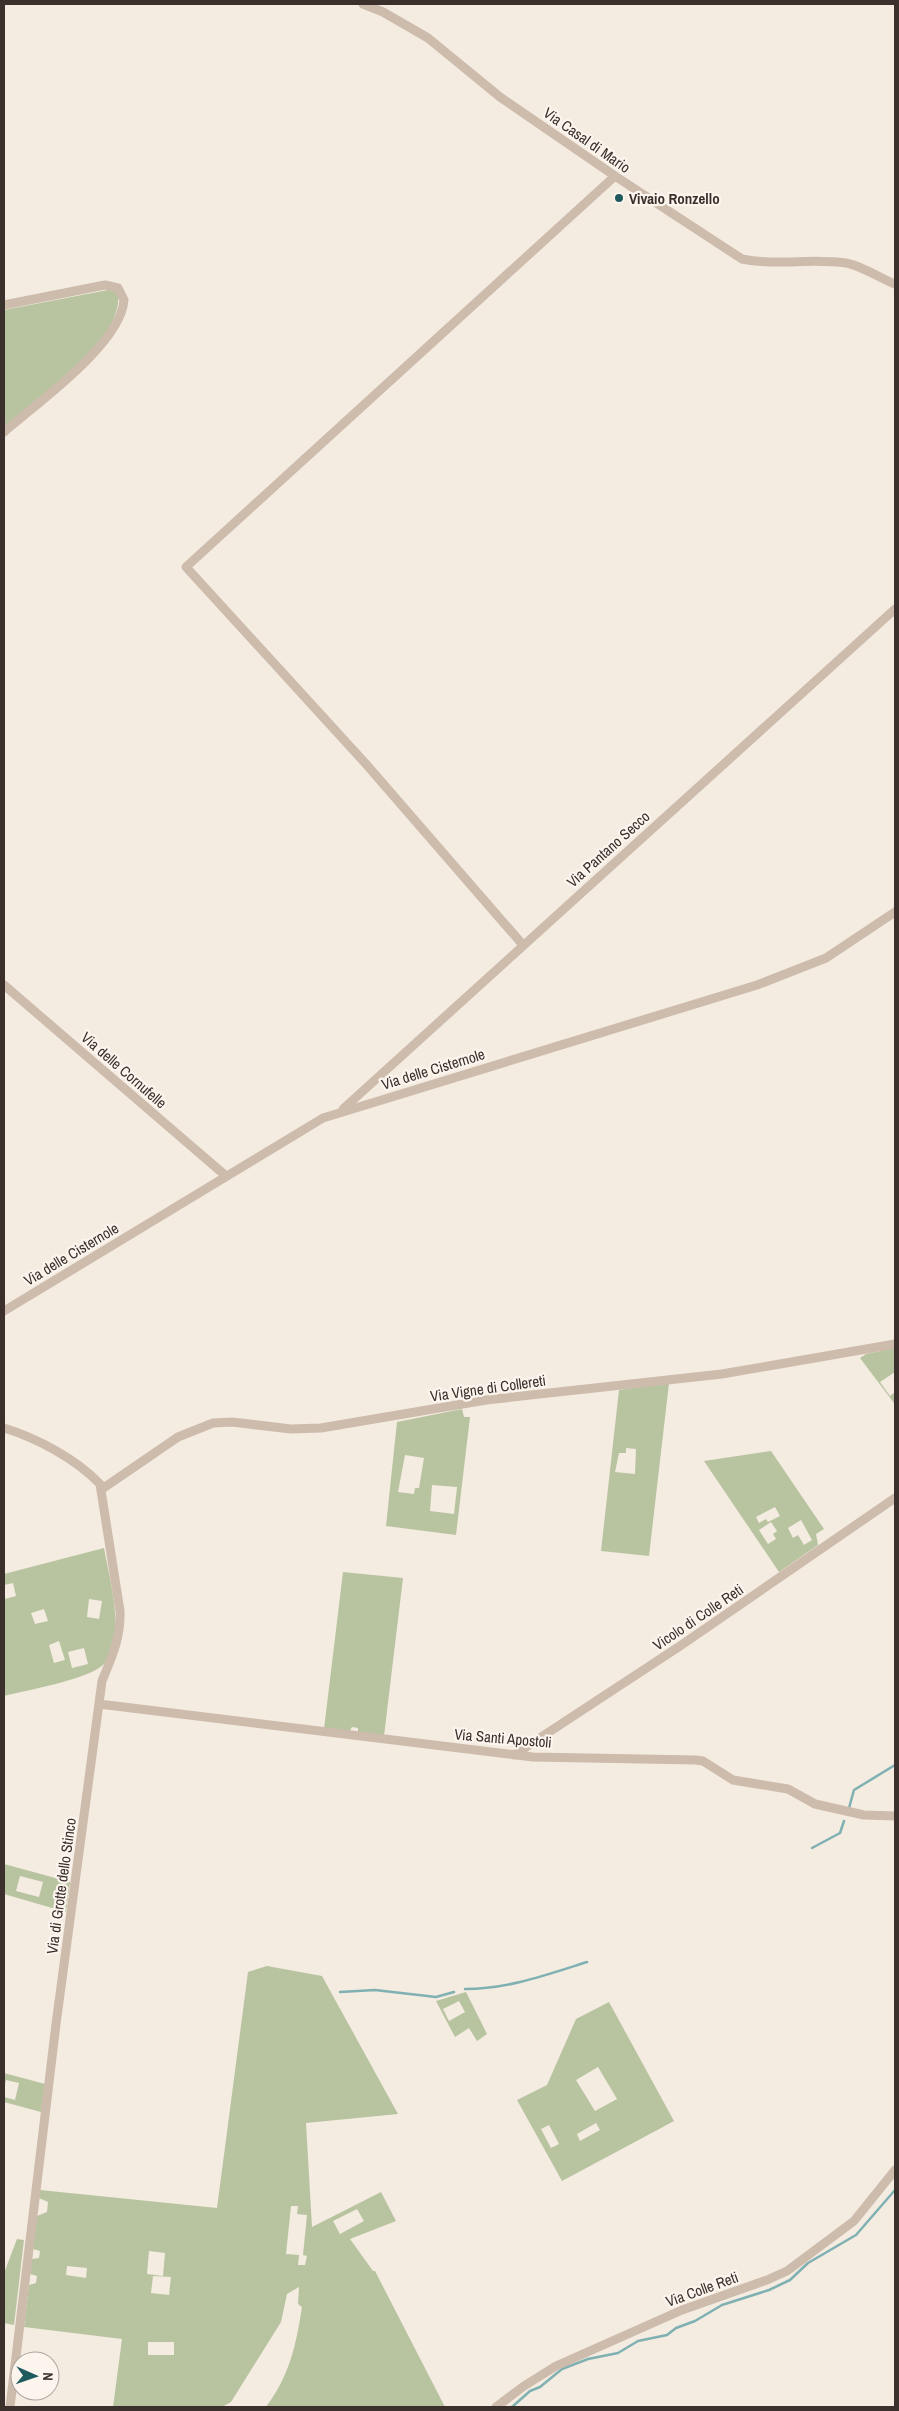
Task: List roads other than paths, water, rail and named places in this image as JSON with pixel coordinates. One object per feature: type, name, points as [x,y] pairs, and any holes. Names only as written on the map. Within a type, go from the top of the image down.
[{"type":"street","name":"Via Casal di Mario","points":[[363,4],[383,12],[428,38],[500,97],[615,176],[742,259],[756,262],[832,262],[848,264],[895,284]]},
{"type":"street","points":[[523,945],[366,764],[186,566],[615,176]]},
{"type":"street","points":[[4,306],[92,287],[111,286],[120,290],[124,303],[117,319],[82,366],[4,432]]},
{"type":"street","name":"Via Pantano Secco","points":[[340,1112],[895,609]]},
{"type":"street","name":"Via delle Cisternole","points":[[4,1311],[316,1122],[340,1112],[757,986],[826,958],[895,912]]},
{"type":"street","name":"Via delle Cornufelle","points":[[4,985],[226,1176]]},
{"type":"street","name":"Via Vigne di Collereti","points":[[102,1489],[178,1437],[213,1423],[232,1422],[262,1427],[321,1428],[496,1399],[722,1374],[895,1344]]},
{"type":"street","points":[[4,1428],[19,1432],[90,1473],[102,1489]]},
{"type":"street","name":"Via di Grotte dello Stinco","points":[[10,2407],[54,2043],[102,1681],[118,1642],[121,1628],[102,1489]]},
{"type":"street","name":"Vicolo di Colle Reti","points":[[514,1755],[680,1646],[895,1498]]},
{"type":"street","name":"Via Santi Apostoli","points":[[99,1704],[514,1755],[696,1760],[703,1761],[733,1780],[788,1789],[824,1806],[864,1815],[895,1816]]},
{"type":"street","name":"Via Colle Reti","points":[[496,2407],[524,2386],[556,2366],[682,2310],[767,2280],[789,2270],[854,2221],[895,2170]]},
{"type":"waterway","points":[[849,1808],[854,1790],[895,1765]]},
{"type":"waterway","points":[[812,1848],[840,1833],[844,1821]]},
{"type":"waterway","points":[[465,1989],[512,1984],[587,1962]]},
{"type":"waterway","points":[[340,1992],[375,1990],[436,1997],[454,1992]]},
{"type":"waterway","points":[[512,2407],[530,2391],[540,2387],[562,2369],[588,2359],[618,2353],[638,2341],[667,2335],[676,2328],[695,2321],[722,2305],[769,2290],[790,2280],[808,2263],[856,2235],[895,2190]]},
{"type":"place","name":"Vivaio Ronzello","points":[[619,198]]}]
